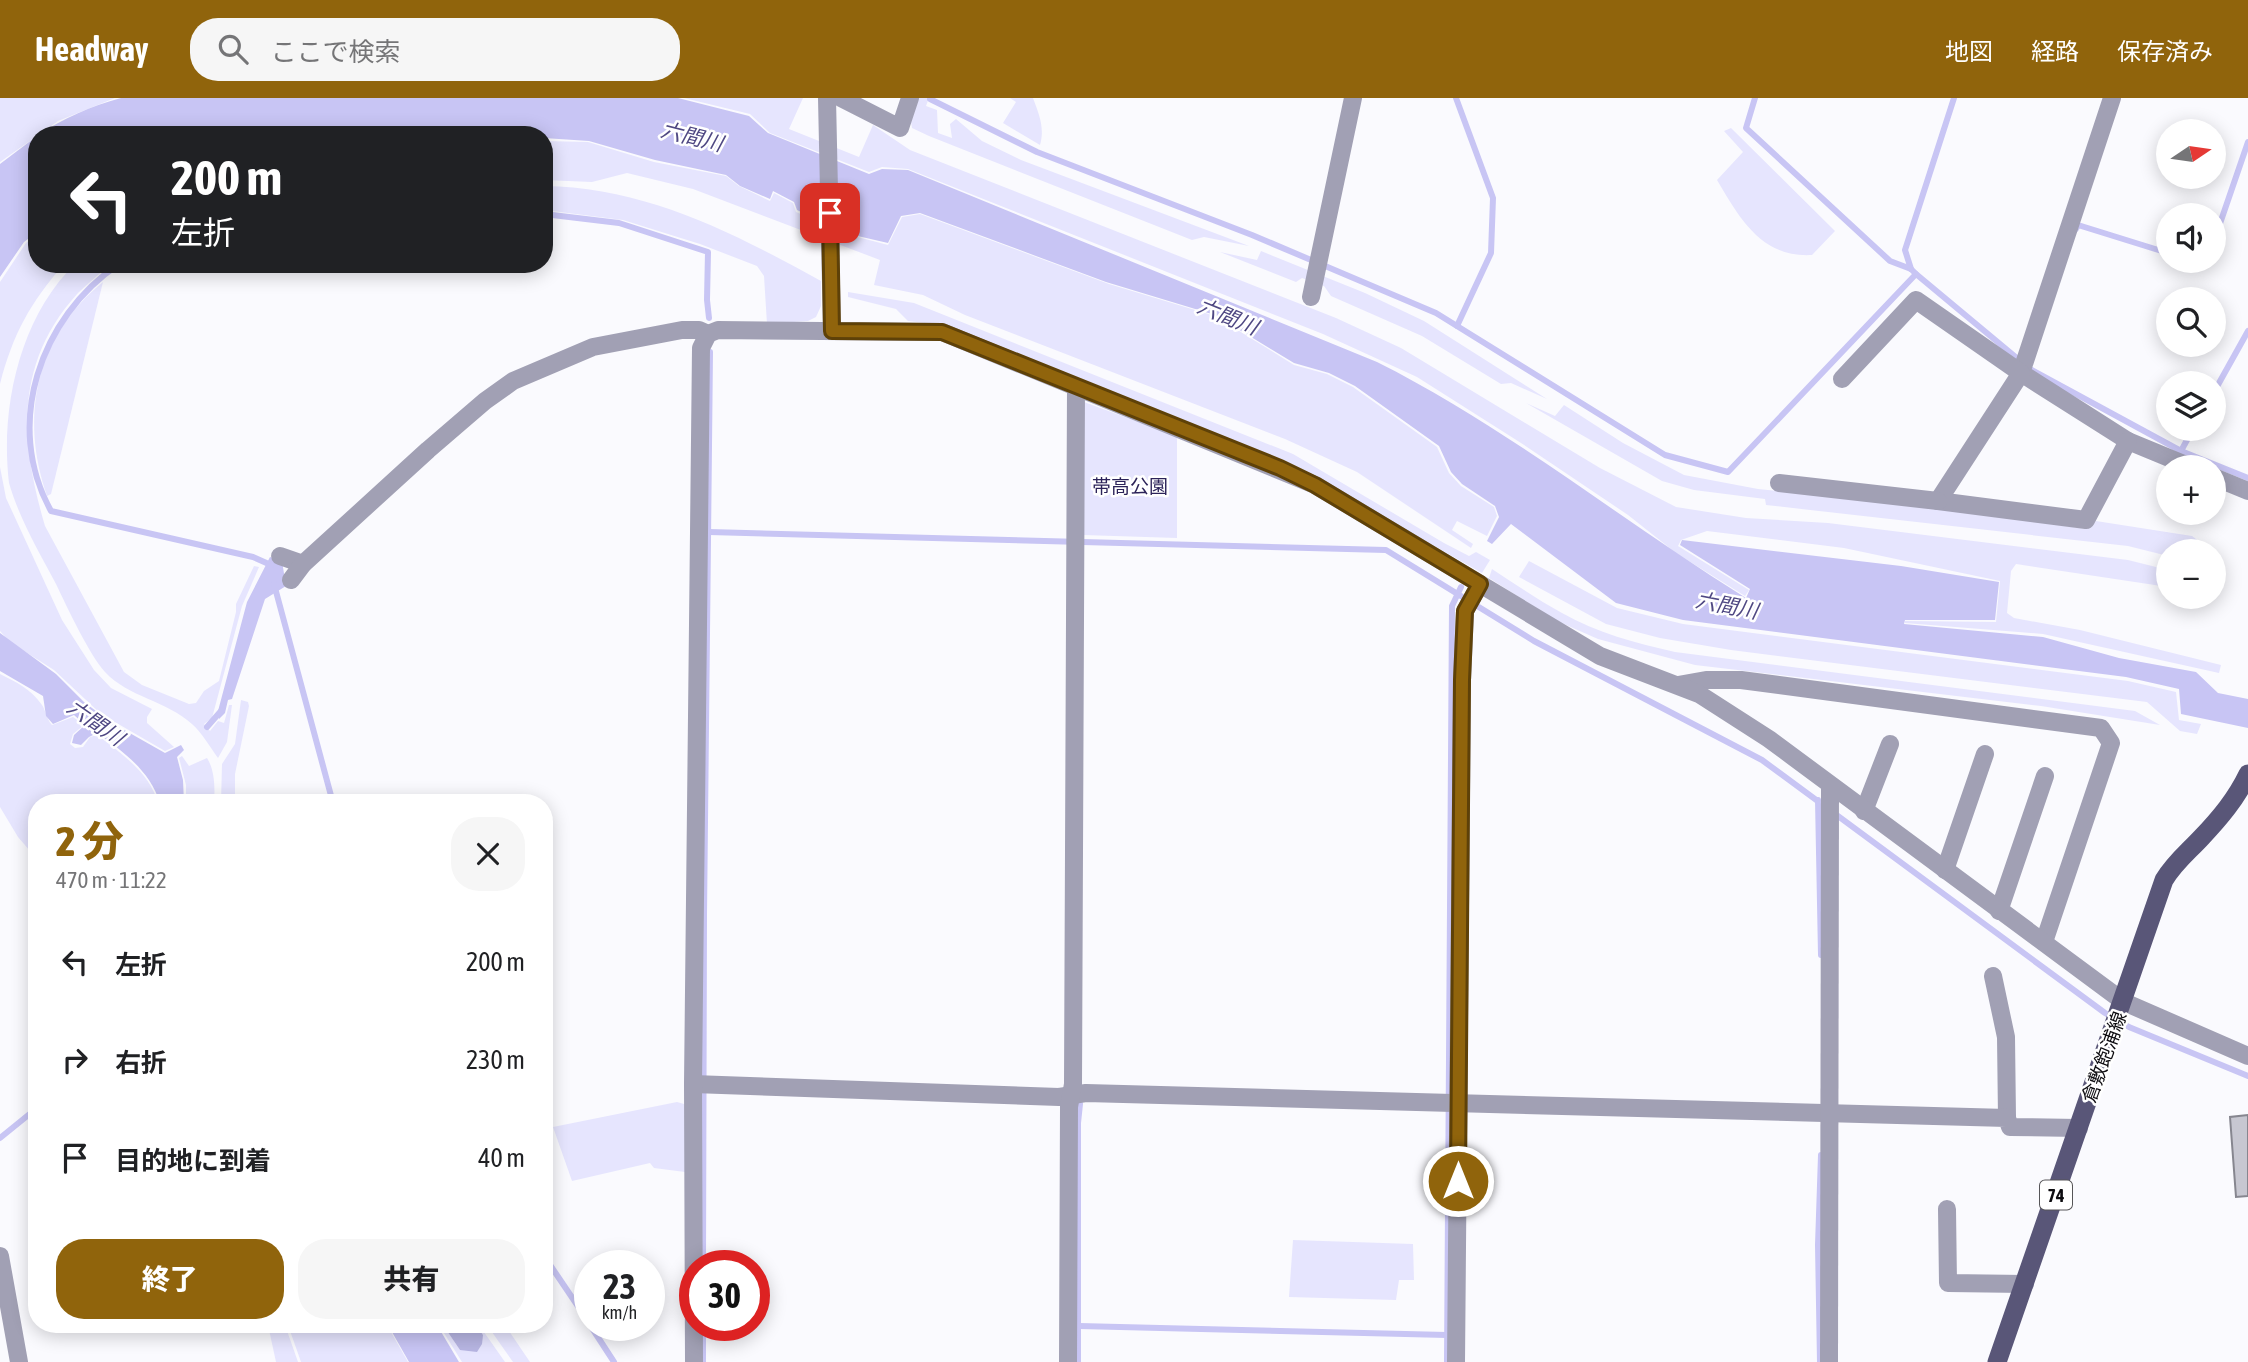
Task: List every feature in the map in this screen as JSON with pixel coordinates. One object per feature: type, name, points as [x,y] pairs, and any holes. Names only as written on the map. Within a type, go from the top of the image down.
[{"type":"main road","name":"倉敷飽浦線","points":[[1997,1362],[2164,880],[2175,862],[2199,840],[2236,798],[2248,774]]},
{"type":"street","points":[[832,331],[832,101],[900,128],[910,98]]},
{"type":"street","points":[[1311,297],[1353,98]]},
{"type":"street","points":[[1938,501],[2023,366],[2112,98]]},
{"type":"street","points":[[1842,379],[1916,300],[2023,366],[2128,441],[2162,455]]},
{"type":"street","points":[[290,580],[303,564],[428,450],[485,401],[513,381],[593,347],[682,330],[699,330],[708,334]]},
{"type":"street","points":[[694,1362],[701,1084],[701,348],[708,334],[718,330],[942,332],[1315,485],[1474,596],[1600,656],[1699,695],[1769,739],[1830,801],[1864,811],[2044,942],[2119,1014],[2248,1056]]},
{"type":"street","points":[[1068,1362],[1075,898],[1076,388]]},
{"type":"street","points":[[1779,483],[2086,520],[2128,441]]},
{"type":"street","points":[[2226,482],[2248,491]]},
{"type":"street","points":[[280,556],[303,564]]},
{"type":"street","points":[[1456,1362],[1452,1102],[1462,680],[1474,596]]},
{"type":"street","points":[[1675,685],[1706,680],[1741,680],[2101,728],[2111,743],[2044,942]]},
{"type":"street","points":[[1864,811],[1890,744]]},
{"type":"street","points":[[1945,870],[1985,754]]},
{"type":"street","points":[[1999,911],[2045,776]]},
{"type":"street","points":[[1829,1362],[1825,1113],[1830,801]]},
{"type":"street","points":[[1993,976],[2006,1037],[2007,1118],[2010,1127],[2079,1128]]},
{"type":"street","points":[[701,1084],[1059,1097],[1086,1093],[2007,1118]]},
{"type":"street","points":[[1947,1209],[1948,1283],[2025,1284]]},
{"type":"street","points":[[0,1256],[19,1362]]},
{"type":"green space","points":[[0,98],[115,98],[51,126],[28,126],[28,142],[0,162]]},
{"type":"green space","points":[[684,98],[803,98],[789,129],[859,157],[873,125],[910,150],[1336,318],[1401,348],[1600,468],[1676,507],[1746,518],[1828,523],[2128,560],[2156,567],[2156,585],[2016,564],[2011,571],[2007,613],[2014,618],[2080,630],[2221,665],[2219,673],[2043,634],[1905,623],[1996,622],[2000,581],[1844,548],[1707,531],[1681,540],[1678,546],[1749,590],[1745,596],[1676,553],[1628,515],[1521,443],[1417,377],[1323,334],[908,169],[882,167],[869,172],[770,133],[750,114]]},
{"type":"green space","points":[[919,98],[929,98],[926,106],[937,110],[938,133],[952,138],[950,124],[956,119],[982,141],[1021,160],[1249,246],[1204,237],[1192,240],[929,136],[912,128],[911,122]]},
{"type":"green space","points":[[1010,98],[1033,98],[1042,127],[1040,145],[1003,123],[1016,102]]},
{"type":"green space","points":[[1731,128],[1835,231],[1812,255],[1779,250],[1766,243],[1754,233],[1735,209],[1717,180],[1743,152],[1724,131]]},
{"type":"green space","points":[[553,141],[588,142],[654,162],[726,176],[739,186],[770,201],[774,193],[793,203],[796,212],[850,235],[888,245],[902,217],[920,214],[1109,284],[1215,316],[1294,365],[1327,374],[1353,387],[1437,447],[1449,473],[1461,486],[1494,507],[1497,516],[1487,536],[1457,521],[1452,530],[1473,544],[1471,548],[1357,472],[1285,439],[965,315],[923,295],[874,285],[880,260],[693,189],[627,173],[592,182],[553,180]]},
{"type":"green space","points":[[553,186],[581,188],[653,204],[722,230],[755,246],[821,281],[821,306],[816,317],[808,321],[767,324],[764,276],[757,266],[700,244],[623,220],[553,211]]},
{"type":"green space","points":[[28,242],[28,273],[57,273],[24,320],[0,384],[0,282]]},
{"type":"green space","points":[[1261,251],[1365,293],[1424,321],[1547,399],[1511,383],[1501,384],[1422,336],[1331,296],[1324,286],[1302,278],[1296,282],[1220,252],[1257,260]]},
{"type":"green space","points":[[67,273],[100,273],[78,293],[57,320],[42,347],[28,404],[31,464],[45,526],[124,672],[142,685],[189,704],[196,703],[204,691],[219,681],[236,604],[254,566],[259,567],[242,606],[212,718],[204,724],[210,731],[218,721],[224,723],[229,705],[232,705],[227,742],[218,758],[203,736],[182,716],[125,687],[105,672],[92,654],[30,535],[9,483],[8,425],[18,365],[40,310]]},
{"type":"green space","points":[[103,282],[51,494],[47,496],[35,436],[39,379],[48,352],[62,327],[80,303]]},
{"type":"green space","points":[[848,292],[914,303],[1293,454],[1444,543],[1469,556],[1476,552],[1490,560],[1482,573],[1288,463],[941,325],[908,321],[896,309],[848,297]]},
{"type":"green space","name":"帯高公園","points":[[1084,402],[1177,436],[1177,538],[1083,535]]},
{"type":"green space","points":[[1526,403],[1555,416],[1564,405],[1623,443],[1684,475],[1758,489],[1923,506],[2087,529],[2096,521],[2192,536],[2196,539],[2156,539],[2156,553],[2128,546],[1766,505],[1765,499],[1694,490],[1662,481]]},
{"type":"green space","points":[[0,467],[6,498],[62,620],[94,670],[111,688],[152,709],[147,723],[174,747],[165,751],[101,714],[54,670],[10,642],[0,631]]},
{"type":"green space","points":[[1529,561],[1617,608],[1683,624],[2128,681],[2176,692],[2179,720],[2201,724],[2197,734],[2180,731],[2147,702],[1731,650],[1660,638],[1606,624],[1519,577]]},
{"type":"green space","points":[[1492,569],[1575,620],[1631,641],[1675,652],[2135,711],[2160,725],[2041,706],[1695,665],[1598,639],[1557,621],[1489,578]]},
{"type":"green space","points":[[0,674],[33,695],[42,705],[52,725],[73,717],[84,725],[73,734],[70,744],[75,748],[83,747],[90,737],[97,735],[142,773],[155,794],[28,794],[28,849],[0,807]]},
{"type":"green space","points":[[241,700],[248,702],[249,706],[235,774],[235,794],[221,794],[222,764],[235,744]]},
{"type":"green space","points":[[182,756],[189,766],[207,758],[213,774],[214,794],[186,794],[179,758]]},
{"type":"green space","points":[[677,1102],[684,1104],[685,1108],[685,1172],[654,1168],[650,1163],[572,1181],[553,1127]]},
{"type":"green space","points":[[1293,1240],[1413,1244],[1414,1280],[1399,1280],[1396,1300],[1289,1297]]},
{"type":"green space","points":[[270,1333],[288,1333],[298,1362],[276,1362]]},
{"type":"green space","points":[[291,1333],[392,1333],[408,1362],[301,1362]]},
{"type":"green space","points":[[444,1333],[448,1333],[460,1350],[485,1333],[505,1362],[462,1362]]},
{"type":"green space","points":[[493,1333],[510,1333],[530,1362],[513,1362]]},
{"type":"shaded area","points":[[448,1333],[482,1333],[482,1344],[477,1352],[460,1350]]},
{"type":"water","name":"六間川","points":[[121,98],[678,98],[749,116],[768,133],[869,174],[882,169],[908,170],[1377,362],[1472,415],[1746,598],[1750,589],[1680,545],[1682,540],[1901,566],[1999,582],[1995,620],[1905,620],[1904,624],[2043,637],[2119,658],[2196,672],[2218,693],[2248,699],[2248,728],[2181,714],[2179,689],[2126,677],[1683,620],[1616,603],[1511,524],[1492,544],[1487,541],[1499,517],[1495,506],[1462,484],[1451,472],[1439,446],[1355,386],[1329,373],[1294,363],[1215,315],[1106,282],[920,213],[901,216],[888,243],[849,234],[797,210],[794,202],[773,191],[770,199],[740,186],[726,175],[655,160],[589,141],[553,139],[553,126],[53,126]]},
{"type":"water","points":[[28,143],[28,239],[0,277],[0,164]]},
{"type":"water","points":[[270,557],[282,561],[286,586],[265,599],[232,699],[228,700],[225,713],[219,719],[218,711],[247,602]]},
{"type":"water","name":"六間川","points":[[0,633],[56,674],[84,702],[112,723],[165,753],[181,745],[184,750],[177,757],[184,794],[157,794],[143,772],[97,733],[81,745],[72,743],[74,735],[85,725],[74,715],[53,724],[46,716],[43,696],[0,671]]},
{"type":"water","points":[[393,1333],[442,1333],[459,1362],[409,1362]]},
{"type":"building","points":[[2248,1115],[2248,1196],[2236,1197],[2230,1117]]},
{"type":"waterway","points":[[1456,98],[1493,198],[1491,253],[1457,326]]},
{"type":"waterway","points":[[930,99],[1037,152],[1252,235],[1436,313],[1665,455],[1728,472],[1916,274],[1911,269],[1890,261],[1746,128],[1755,98]]},
{"type":"waterway","points":[[1911,269],[1905,250],[1954,98]]},
{"type":"waterway","points":[[2226,206],[2248,142]]},
{"type":"waterway","points":[[553,215],[619,223],[708,252],[709,318]]},
{"type":"waterway","points":[[2076,229],[2078,225],[2156,249]]},
{"type":"waterway","points":[[108,273],[91,286],[68,313],[50,343],[37,375],[31,409],[30,444],[37,478],[51,511],[253,557],[271,565]]},
{"type":"waterway","points":[[1916,274],[2030,369],[2156,437]]},
{"type":"waterway","points":[[2226,371],[2248,331]]},
{"type":"waterway","points":[[703,1250],[710,352]]},
{"type":"waterway","points":[[2163,441],[2181,451],[2186,441]]},
{"type":"waterway","points":[[2181,451],[2248,478]]},
{"type":"waterway","points":[[709,532],[1386,550],[1534,641],[1762,760],[2105,1013],[2129,1027],[2248,1076]]},
{"type":"waterway","points":[[274,584],[331,794]]},
{"type":"waterway","points":[[1447,1362],[1452,606],[1461,587]]},
{"type":"waterway","points":[[207,727],[221,711]]},
{"type":"waterway","points":[[1818,800],[1821,955]]},
{"type":"waterway","points":[[1078,1362],[1080,1104]]},
{"type":"waterway","points":[[0,1138],[28,1115]]},
{"type":"waterway","points":[[1820,1362],[1818,1245],[1821,1155]]},
{"type":"waterway","points":[[553,1269],[574,1300]]},
{"type":"waterway","points":[[1079,1326],[1447,1335]]},
{"type":"waterway","points":[[600,1341],[614,1362]]},
{"type":"waterway","points":[[703,1341],[703,1362]]},
{"type":"route","points":[[830,213],[832,331],[942,332],[1280,468],[1315,485],[1480,584],[1465,611],[1462,680],[1458,1181]]}]
